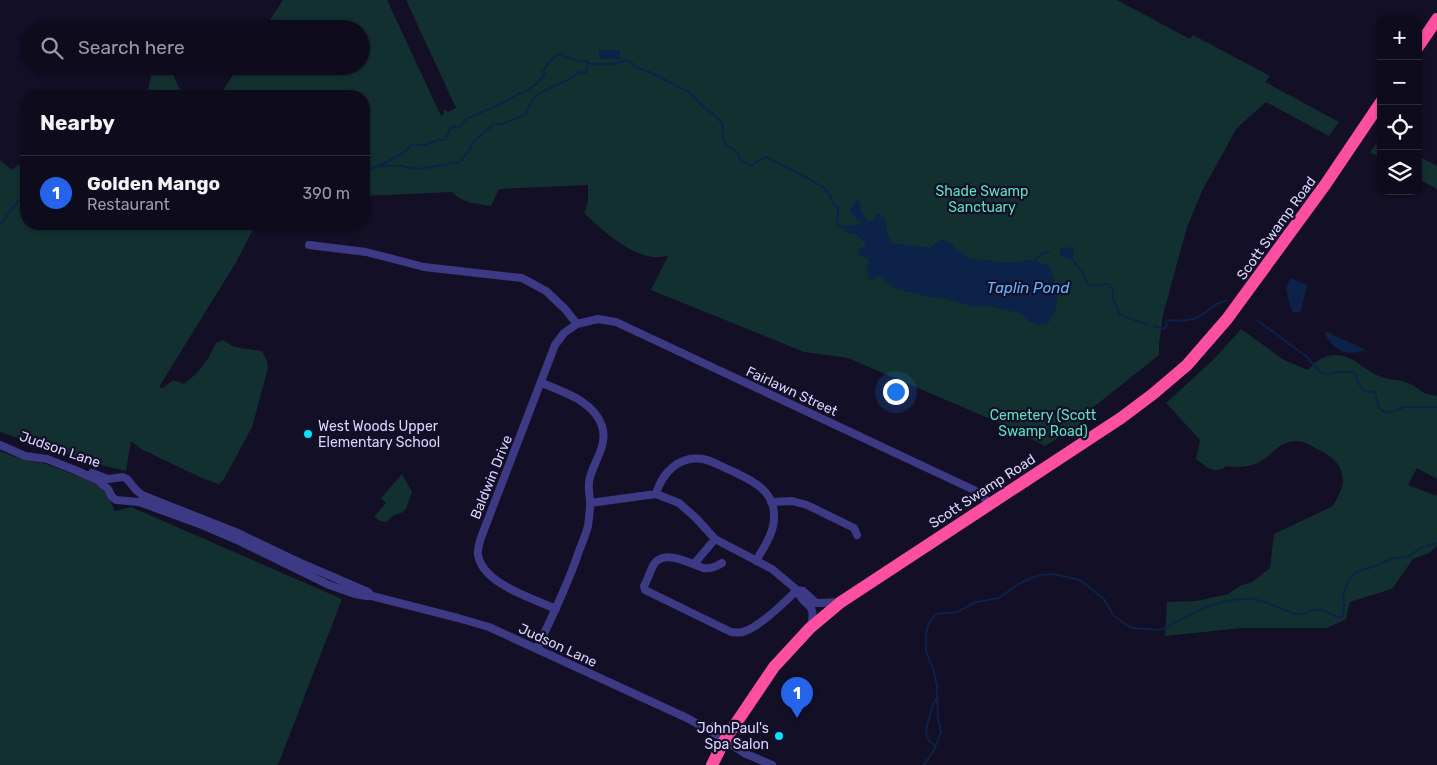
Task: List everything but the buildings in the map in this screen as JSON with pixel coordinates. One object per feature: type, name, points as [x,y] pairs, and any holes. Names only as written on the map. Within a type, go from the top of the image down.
[{"type":"highway","points":[[1422,41],[1437,20]]},
{"type":"highway","name":"Scott Swamp Road","points":[[712,765],[724,741],[774,667],[810,628],[841,602],[1121,418],[1187,365],[1238,305],[1320,193],[1379,105]]},
{"type":"street","points":[[309,245],[366,252],[424,267],[522,278],[546,291],[565,309],[577,324]]},
{"type":"street","name":"Fairlawn Street","points":[[577,324],[598,319],[616,322],[974,490],[990,503]]},
{"type":"street","name":"Baldwin Drive","points":[[556,609],[500,584],[486,572],[478,554],[482,535],[555,345],[564,333],[577,324]]},
{"type":"street","points":[[538,649],[571,576],[588,526],[590,503],[588,485],[603,444],[602,425],[597,416],[585,404],[542,383]]},
{"type":"street","name":"Judson Lane","points":[[0,441],[26,452],[58,459],[99,476],[128,479],[142,495],[238,533],[368,592],[372,596]]},
{"type":"street","name":"Judson Lane","points":[[0,445],[24,456],[47,459],[75,470],[97,480],[108,489],[116,500],[139,502],[202,525],[329,585],[355,594],[372,596],[475,623],[538,649],[687,718],[744,753],[772,765]]},
{"type":"street","points":[[656,494],[659,484],[667,471],[680,462],[696,459],[711,462],[752,481],[763,489],[771,502],[774,514],[773,527],[756,562]]},
{"type":"street","name":"Judson Lane","points":[[108,489],[112,478]]},
{"type":"street","points":[[590,503],[656,494],[678,503],[696,518],[715,539],[772,569],[797,590],[803,591],[816,602],[822,604],[841,602]]},
{"type":"street","points":[[771,502],[792,501],[807,505],[854,528],[857,535]]},
{"type":"street","points":[[694,564],[715,539]]},
{"type":"street","points":[[722,563],[713,568],[708,568],[669,556],[661,558],[655,563],[644,586],[645,590],[731,632],[743,632],[778,609],[797,590]]},
{"type":"street","points":[[797,590],[799,596],[813,611],[814,615],[810,628]]},
{"type":"green space","name":"Shade Swamp Sanctuary","points":[[283,0],[387,0],[441,116],[444,114],[443,111],[446,110],[448,112],[456,108],[406,0],[1117,0],[1190,39],[1193,35],[1270,76],[1265,82],[1339,122],[1329,136],[1266,102],[1237,128],[1203,189],[1187,227],[1163,315],[1159,355],[1081,417],[1087,420],[1045,446],[1002,424],[848,358],[804,352],[651,290],[668,256],[652,257],[633,251],[599,227],[584,213],[588,202],[588,185],[499,189],[491,206],[465,201],[453,192],[370,196],[370,90],[223,90],[233,75],[370,75],[370,20],[270,20]]},
{"type":"green space","points":[[151,75],[173,75],[180,90],[148,90]]},
{"type":"green space","points":[[1377,142],[1377,156],[1370,152]]},
{"type":"green space","points":[[1422,158],[1437,166],[1437,189],[1422,181]]},
{"type":"green space","points":[[0,160],[12,170],[20,164],[20,230],[253,230],[235,264],[159,387],[163,388],[173,380],[184,384],[197,373],[209,357],[216,343],[223,340],[234,347],[262,351],[268,368],[252,427],[224,479],[219,484],[204,479],[141,449],[131,441],[126,471],[101,465],[0,432]]},
{"type":"green space","points":[[1241,329],[1284,360],[1308,370],[1321,359],[1331,355],[1343,356],[1379,376],[1408,383],[1422,392],[1437,396],[1437,479],[1417,468],[1408,485],[1437,496],[1437,546],[1429,553],[1413,559],[1392,589],[1350,602],[1346,619],[1327,628],[1242,628],[1165,636],[1167,602],[1196,601],[1228,594],[1240,586],[1252,582],[1270,568],[1274,534],[1333,506],[1343,485],[1343,476],[1336,462],[1324,452],[1300,441],[1286,443],[1261,461],[1244,467],[1227,466],[1214,470],[1196,459],[1200,440],[1166,403],[1214,359]]},
{"type":"green space","points":[[0,451],[20,459],[46,464],[83,478],[100,487],[107,494],[115,511],[131,507],[342,599],[278,765],[0,765]]},
{"type":"green space","points":[[402,474],[412,492],[406,509],[394,515],[386,522],[380,521],[374,517],[386,503],[381,498]]},
{"type":"water","points":[[599,50],[620,50],[620,59],[599,59]]},
{"type":"water","name":"Taplin Pond","points":[[856,200],[860,201],[862,213],[868,221],[873,221],[876,215],[879,214],[885,218],[889,238],[892,243],[929,248],[941,239],[951,243],[966,257],[1008,263],[1030,260],[1048,265],[1055,280],[1057,296],[1057,304],[1051,318],[1046,325],[1037,324],[1028,321],[1022,314],[995,307],[971,306],[948,299],[925,296],[893,288],[879,275],[873,280],[867,278],[866,267],[870,262],[867,258],[859,255],[858,252],[861,248],[865,247],[865,243],[856,234],[848,233],[844,230],[845,226],[863,224],[850,211]]},
{"type":"water","points":[[1067,247],[1073,249],[1072,259],[1064,258],[1060,254],[1060,249]]},
{"type":"water","points":[[1291,278],[1307,285],[1301,311],[1293,313],[1286,287]]},
{"type":"water","points":[[1325,331],[1365,351],[1348,353],[1341,351],[1329,341]]},
{"type":"waterway","points":[[370,169],[397,157],[411,145],[425,145],[437,140],[445,140],[453,126],[459,128],[466,119],[528,90],[545,75],[543,72],[546,66],[552,58],[558,55],[561,54],[573,60],[587,61],[589,64],[614,64],[626,60],[637,68],[650,72],[696,98],[702,106],[722,123],[723,139],[726,145],[737,152],[741,161],[752,166],[766,157],[824,188],[835,206],[838,207],[837,226],[845,228]]},
{"type":"waterway","points":[[380,166],[401,166],[420,169],[460,162],[473,142],[494,124],[503,124],[525,115],[534,98],[545,90],[569,80],[579,72],[585,73],[587,63]]},
{"type":"waterway","points":[[0,224],[20,199]]},
{"type":"waterway","points":[[1035,262],[1040,254],[1049,252]]},
{"type":"waterway","points":[[1071,258],[1083,273],[1088,285],[1111,285],[1113,299],[1120,315],[1148,325]]},
{"type":"waterway","points":[[1154,326],[1163,329],[1167,326],[1166,322],[1169,320],[1195,318],[1218,303],[1226,301]]},
{"type":"waterway","points":[[1257,320],[1307,357],[1321,373],[1354,372],[1363,389],[1375,392],[1379,408],[1383,411],[1389,413],[1405,407],[1437,407]]},
{"type":"waterway","points":[[924,765],[934,750],[941,732],[938,718],[937,686],[926,651],[926,634],[929,623],[935,614],[957,612],[976,602],[999,598],[1029,579],[1040,575],[1054,574],[1080,580],[1104,599],[1113,615],[1132,628],[1163,629],[1206,607],[1229,600],[1241,599],[1259,600],[1297,614],[1322,610],[1340,618],[1343,616],[1345,589],[1351,577],[1358,571],[1379,565],[1393,558],[1407,557],[1421,548],[1437,543]]},
{"type":"waterway","points":[[935,746],[928,740],[926,734],[929,717],[937,697]]},
{"type":"place","name":"West Woods Upper Elementary School","points":[[308,434]]},
{"type":"place","name":"Golden Mango","points":[[797,718]]},
{"type":"place","name":"JohnPaul's Spa Salon","points":[[779,736]]},
{"type":"park label","name":"Cemetery (Scott Swamp Road)","points":[[1043,424]]}]
